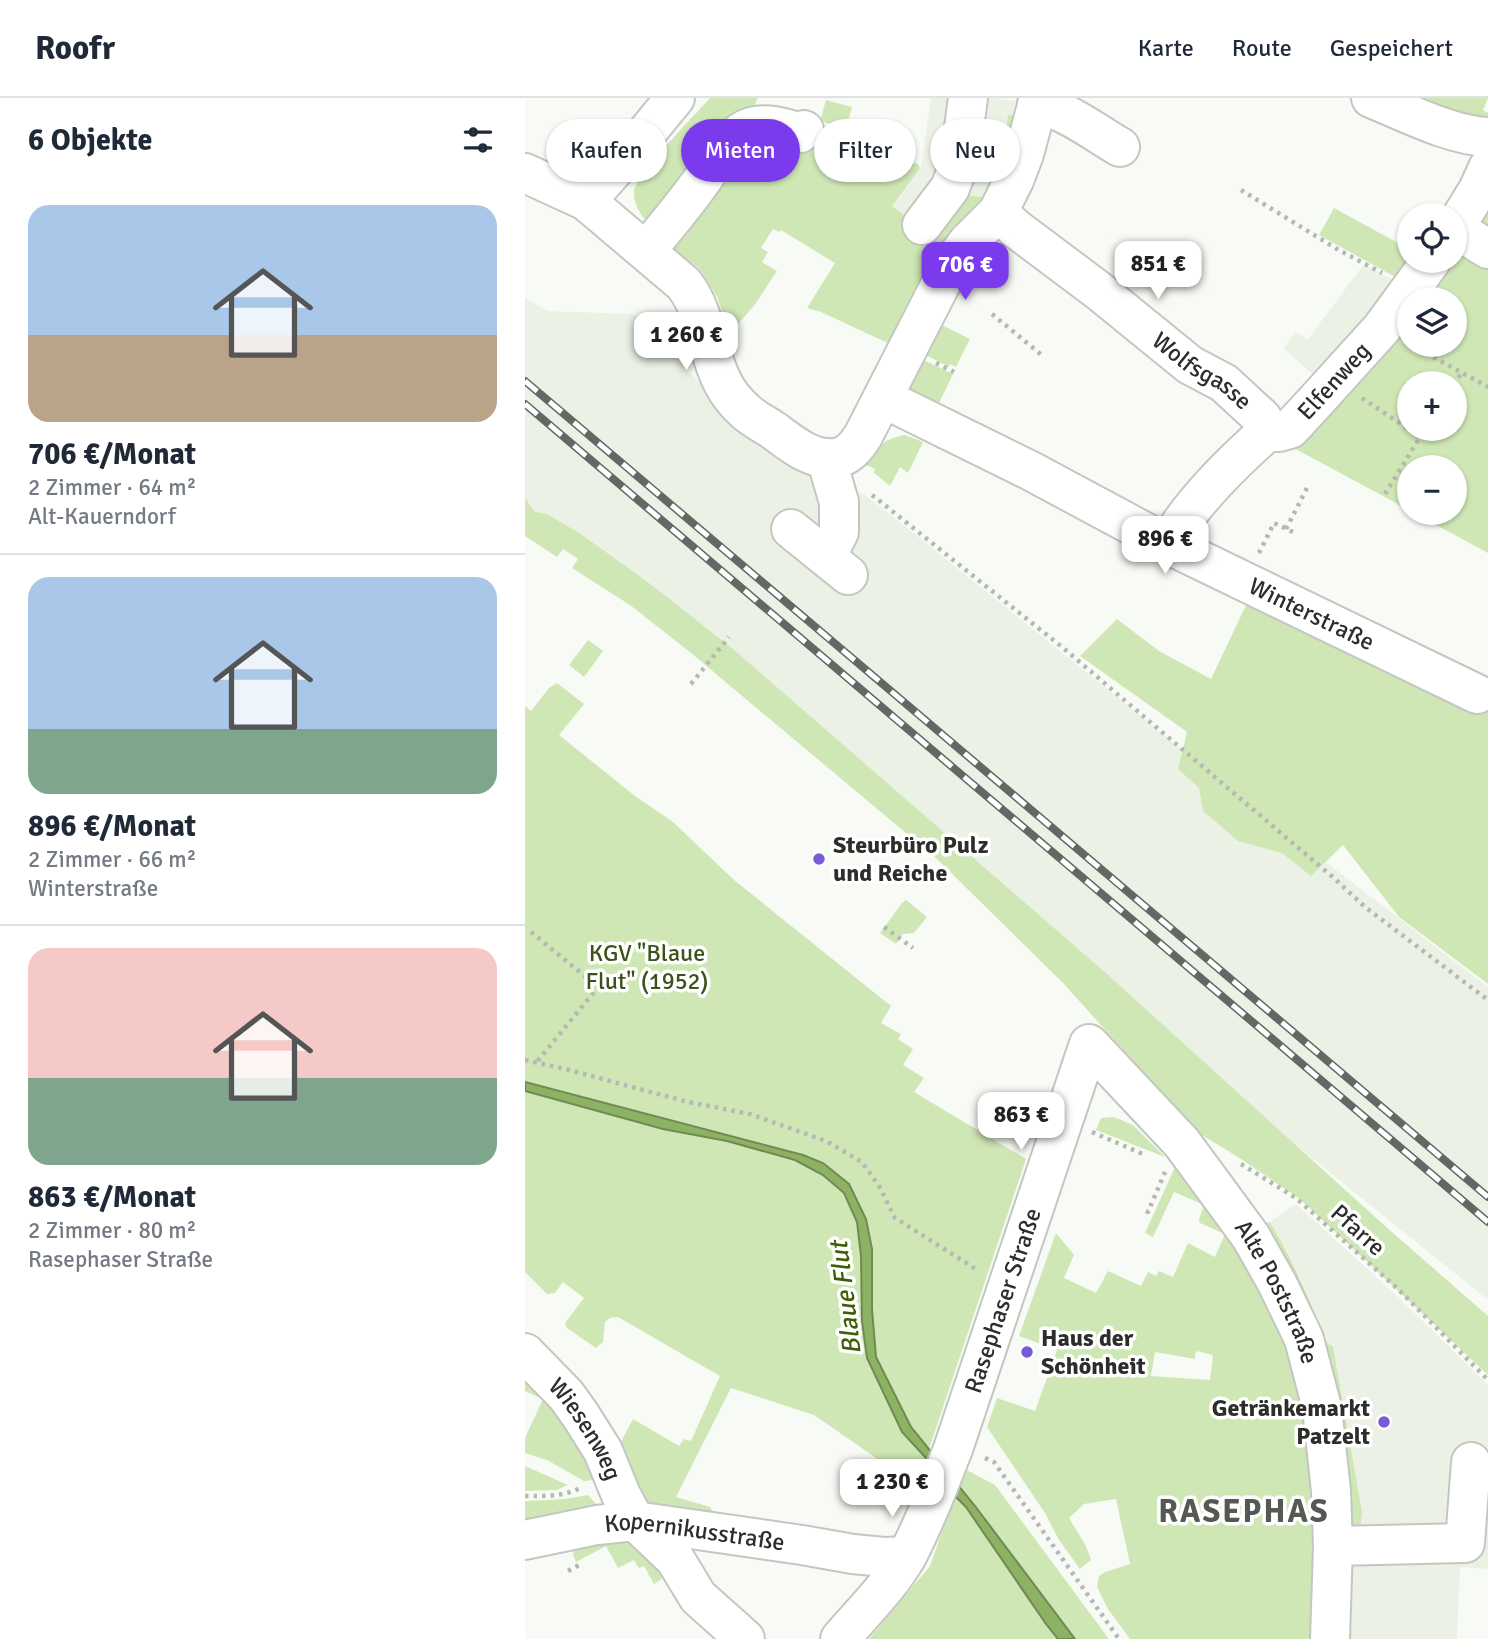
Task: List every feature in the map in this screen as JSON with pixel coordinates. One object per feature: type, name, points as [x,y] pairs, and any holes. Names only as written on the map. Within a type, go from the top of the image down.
[{"type":"street","points":[[586,201],[675,98]]},
{"type":"street","points":[[922,225],[950,188],[959,164],[968,98]]},
{"type":"street","points":[[1371,98],[1457,131],[1488,137]]},
{"type":"street","points":[[525,173],[586,201],[684,284],[694,297],[703,318],[713,359],[733,398],[745,411],[803,451],[830,458],[848,454],[855,449],[950,266],[968,242],[997,212],[1024,154],[1038,101],[1078,121],[1120,147]]},
{"type":"street","points":[[646,251],[737,135],[759,125],[800,133],[804,130]]},
{"type":"street","points":[[1467,207],[1488,167]]},
{"type":"street","name":"Wolfsgasse","points":[[997,212],[1015,229],[1099,291],[1190,365],[1224,383],[1262,418],[1269,429]]},
{"type":"street","points":[[1467,236],[1488,249]]},
{"type":"street","name":"Elfenweg","points":[[1167,544],[1182,520],[1207,491],[1269,429],[1279,432],[1290,429],[1382,328],[1421,274]]},
{"type":"street","name":"Winterstraße","points":[[883,398],[1031,471],[1167,544],[1477,694]]},
{"type":"street","points":[[792,529],[837,566],[839,502],[830,458]]},
{"type":"street","name":"Rasephaser Straße","points":[[841,1639],[907,1556],[931,1507],[1089,1044]]},
{"type":"street","name":"Alte Poststraße","points":[[1089,1044],[1182,1143],[1251,1237],[1304,1339],[1322,1408],[1331,1491],[1331,1639]]},
{"type":"street","name":"Wiesenweg","points":[[525,1353],[566,1395],[581,1416],[603,1451],[635,1521],[675,1559],[698,1597],[745,1639]]},
{"type":"street","points":[[1332,1546],[1465,1543],[1471,1462]]},
{"type":"street","name":"Kopernikusstraße","points":[[525,1540],[597,1525],[635,1521],[853,1554],[907,1556]]},
{"type":"path","points":[[1241,190],[1337,249],[1421,274]]},
{"type":"path","points":[[992,314],[1044,357]]},
{"type":"path","points":[[1434,357],[1460,371]]},
{"type":"path","points":[[1467,375],[1488,387]]},
{"type":"path","points":[[1335,380],[1397,422]]},
{"type":"path","points":[[1385,494],[1418,441]]},
{"type":"path","points":[[830,458],[848,471],[858,485],[888,506],[1062,647],[1366,908],[1488,1000]]},
{"type":"path","points":[[1286,529],[1308,486]]},
{"type":"path","points":[[1245,582],[1274,523],[1293,532]]},
{"type":"path","points":[[691,684],[729,636]]},
{"type":"path","points":[[884,927],[913,948]]},
{"type":"path","points":[[531,932],[598,987],[536,1063]]},
{"type":"path","points":[[525,1060],[688,1102],[750,1114],[826,1141],[862,1162],[879,1186],[895,1218],[982,1273],[1011,1279]]},
{"type":"path","points":[[1096,1133],[1156,1159]]},
{"type":"path","name":"Pfarre","points":[[1232,1159],[1296,1198],[1399,1290],[1488,1380]]},
{"type":"path","points":[[1146,1211],[1148,1212],[1168,1165]]},
{"type":"path","points":[[954,1446],[994,1462],[1119,1639]]},
{"type":"path","points":[[525,1496],[561,1495],[582,1488]]},
{"type":"shaded area","points":[[931,98],[993,98],[1016,101],[1013,119],[930,119],[930,182],[999,182],[940,249],[884,208],[907,182],[916,182],[916,172],[921,166]]},
{"type":"shaded area","points":[[1364,264],[1405,287],[1397,287],[1397,297],[1324,384],[1284,349],[1295,332],[1308,339]]},
{"type":"shaded area","points":[[525,297],[547,311],[633,314],[728,412],[869,498],[1230,788],[1488,987],[1488,1300],[1297,1146],[1075,958],[647,580],[525,510]]},
{"type":"shaded area","points":[[525,1082],[803,1155],[823,1163],[849,1184],[866,1219],[872,1249],[872,1309],[876,1357],[911,1427],[975,1506],[1075,1639],[1058,1639],[966,1507],[902,1432],[867,1358],[862,1321],[861,1256],[857,1222],[844,1193],[823,1175],[795,1160],[727,1141],[663,1129],[525,1091]]},
{"type":"shaded area","points":[[1296,1204],[1396,1295],[1488,1385],[1488,1569],[1460,1567],[1457,1639],[1351,1639],[1355,1499],[1333,1362],[1301,1279],[1270,1222]]},
{"type":"green space","points":[[710,98],[757,98],[753,113],[748,119],[690,119]]},
{"type":"green space","points":[[1400,98],[1488,98],[1483,110],[1488,113],[1488,123]]},
{"type":"green space","points":[[826,100],[852,107],[849,119],[821,119]]},
{"type":"green space","points":[[1008,115],[1022,117],[1020,124],[1020,119],[1008,119]]},
{"type":"green space","points":[[680,130],[681,182],[695,182],[654,231],[640,213],[634,192],[638,182],[667,182],[667,145]]},
{"type":"green space","points":[[800,139],[814,142],[814,182],[910,182],[892,206],[910,220],[963,195],[985,197],[986,186],[994,187],[995,182],[1000,182],[892,345],[807,308],[835,263],[781,230],[780,232],[773,229],[761,248],[768,252],[762,262],[777,271],[756,303],[734,329],[729,331],[717,297],[699,268],[664,241],[708,182],[800,182]]},
{"type":"green space","points":[[1488,188],[1488,553],[1436,525],[1467,525],[1467,455],[1397,455],[1397,504],[1290,446],[1397,318],[1397,357],[1467,357],[1467,287],[1421,287],[1433,273],[1467,273],[1467,223]]},
{"type":"green space","points":[[1334,208],[1397,242],[1397,273],[1408,273],[1408,284],[1319,235]]},
{"type":"green space","points":[[936,322],[970,339],[956,367],[950,364],[949,367],[920,352]]},
{"type":"green space","points":[[917,357],[953,374],[938,405],[910,391],[905,381]]},
{"type":"green space","points":[[905,435],[923,442],[908,473],[900,467],[890,486],[874,473],[875,469],[866,465],[881,444]]},
{"type":"green space","points":[[525,498],[535,512],[547,514],[579,533],[648,582],[733,649],[1107,974],[1488,1316],[1488,1375],[1300,1199],[1197,1132],[1064,984],[937,859],[691,653],[630,605],[572,568],[578,559],[563,549],[557,557],[525,536]]},
{"type":"green space","points":[[1249,599],[1483,714],[1488,706],[1488,984],[1399,917],[1343,845],[1311,876],[1282,853],[1238,841],[1203,811],[1199,788],[1178,769],[1187,732],[1080,656],[1117,619],[1159,651],[1211,679]]},
{"type":"green space","points":[[588,640],[603,651],[584,677],[569,665]]},
{"type":"green space","name":"KGV \"Blaue Flut\" (1952)","points":[[557,683],[584,704],[559,735],[635,796],[673,822],[734,880],[891,1006],[881,1023],[901,1034],[898,1039],[913,1049],[903,1065],[924,1078],[914,1092],[1026,1159],[929,1449],[911,1427],[876,1357],[872,1309],[872,1249],[866,1219],[849,1184],[803,1155],[525,1082],[525,706],[531,711],[549,688]]},
{"type":"green space","points":[[906,900],[927,917],[914,933],[903,934],[896,944],[880,933]]},
{"type":"green space","points":[[525,1091],[663,1129],[727,1141],[795,1160],[823,1175],[844,1193],[857,1222],[861,1256],[862,1321],[902,1432],[926,1458],[915,1495],[876,1472],[879,1460],[814,1415],[731,1388],[676,1497],[710,1507],[719,1522],[639,1510],[616,1451],[633,1419],[679,1446],[684,1439],[691,1441],[720,1376],[618,1317],[605,1322],[603,1342],[596,1348],[567,1328],[565,1323],[584,1298],[563,1282],[555,1293],[547,1294],[525,1272]]},
{"type":"green space","points":[[1114,1117],[1133,1125],[1165,1157],[1096,1130],[1101,1118]]},
{"type":"green space","points":[[1175,1167],[1214,1204],[1291,1351],[1309,1417],[1317,1639],[1130,1639],[1108,1609],[1097,1587],[1099,1576],[1130,1564],[1116,1499],[1084,1504],[1069,1518],[1091,1560],[1080,1569],[987,1427],[997,1398],[1035,1411],[1057,1350],[1019,1336],[1056,1233],[1074,1255],[1064,1278],[1096,1293],[1108,1271],[1141,1286],[1148,1272],[1156,1276],[1159,1271],[1173,1277],[1188,1243],[1215,1257],[1225,1234],[1200,1223],[1204,1205],[1174,1192],[1153,1237],[1145,1233]],"holes":[[[1196,1351],[1213,1355],[1210,1380],[1151,1376],[1155,1352],[1195,1359]]]},
{"type":"green space","points":[[1270,1222],[1301,1280],[1326,1342],[1333,1347],[1362,1512],[1360,1531],[1352,1523],[1349,1465],[1331,1359],[1306,1298],[1267,1223]]},
{"type":"green space","points":[[525,1366],[598,1468],[593,1480],[584,1481],[547,1460],[525,1453],[525,1438],[543,1399],[525,1391]]},
{"type":"green space","points":[[525,1466],[568,1485],[557,1490],[525,1491]]},
{"type":"green space","points":[[967,1470],[995,1485],[1109,1639],[1075,1639],[960,1487]]},
{"type":"green space","points":[[588,1495],[599,1507],[525,1531],[525,1501]]},
{"type":"green space","points":[[956,1497],[966,1507],[1058,1639],[869,1639],[930,1566]]},
{"type":"green space","points":[[622,1535],[674,1571],[654,1584],[644,1566],[639,1568],[634,1560],[618,1568],[606,1546],[576,1562],[573,1555],[577,1542]]},
{"type":"railway","points":[[525,381],[1488,1197]]},
{"type":"railway","points":[[525,404],[1488,1222]]},
{"type":"place","name":"Steurbüro Pulz und Reiche","points":[[819,859]]},
{"type":"place","name":"Haus der Schönheit","points":[[1027,1352]]},
{"type":"place","name":"Getränkemarkt Patzelt","points":[[1384,1422]]},
{"type":"district","name":"RASEPHAS","points":[[1244,1511]]},
{"type":"water label","name":"Blaue Flut","points":[[846,1298]]}]
